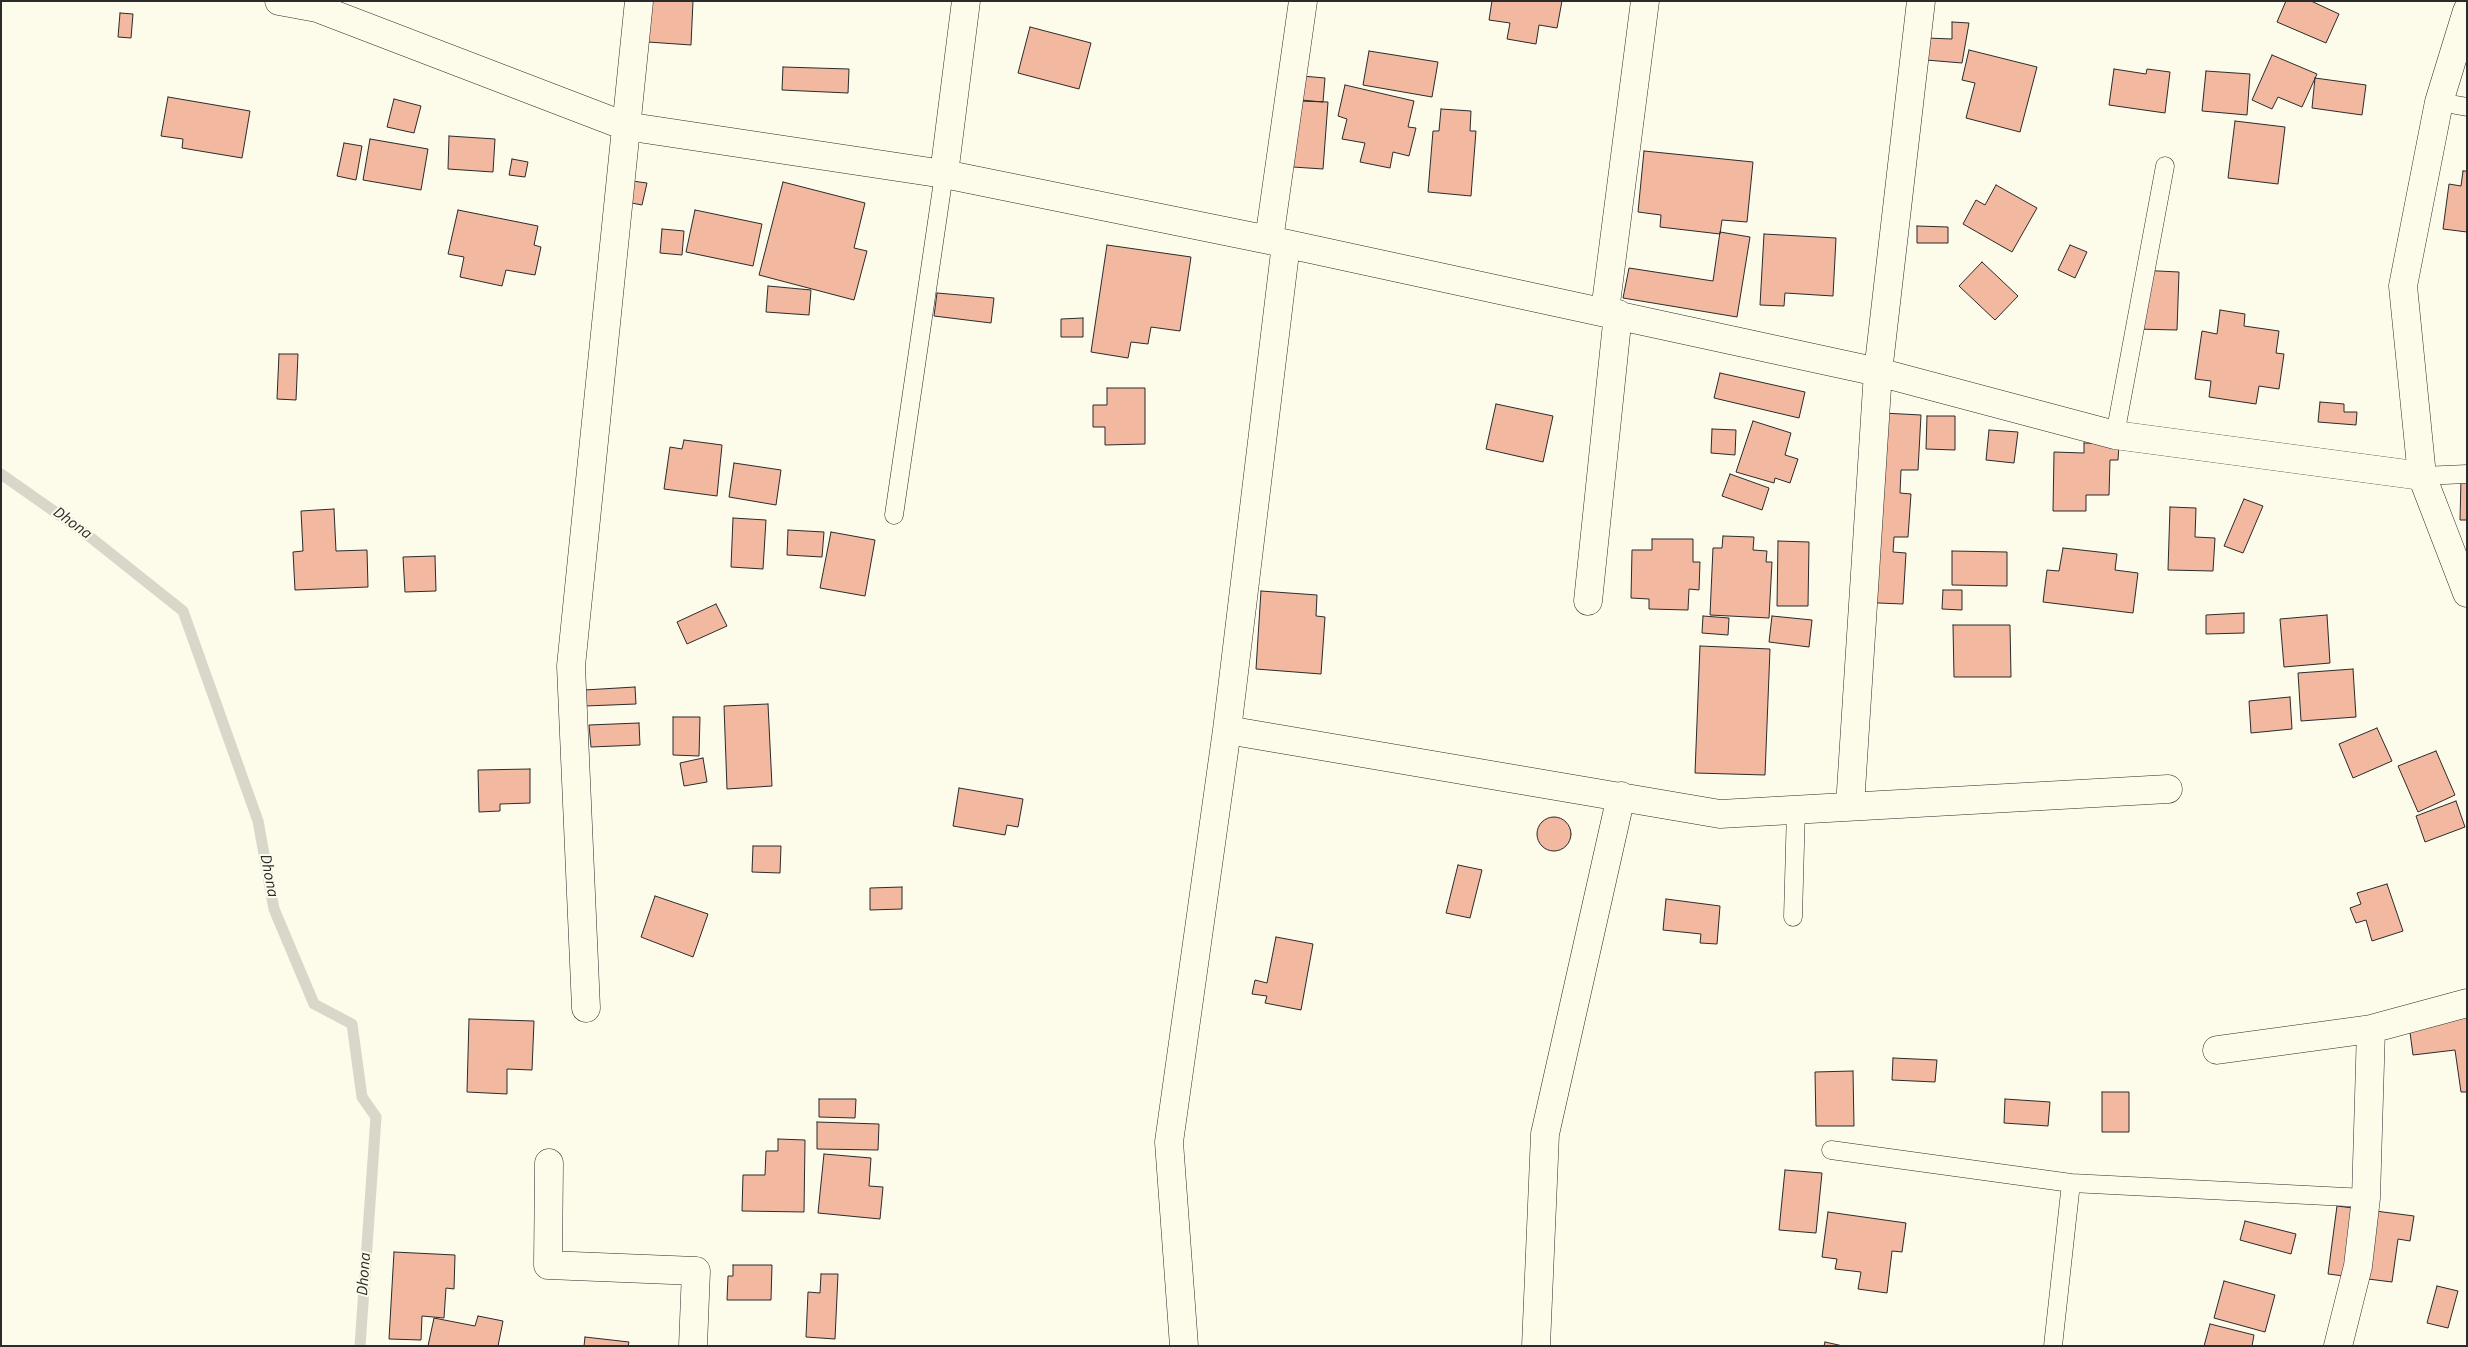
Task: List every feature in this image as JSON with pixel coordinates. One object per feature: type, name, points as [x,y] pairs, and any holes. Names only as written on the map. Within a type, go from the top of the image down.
[{"type":"street","points":[[586,1008],[571,666],[639,1]]},
{"type":"street","points":[[944,174],[966,1]]},
{"type":"street","points":[[1184,1346],[1169,1142],[1227,730],[1303,1]]},
{"type":"street","points":[[1588,601],[1612,313],[1645,1]]},
{"type":"street","points":[[1850,806],[1878,372],[1921,1]]},
{"type":"street","points":[[285,2],[317,8],[625,126],[944,174],[1278,242],[1878,372],[2115,435],[2422,476]]},
{"type":"street","points":[[2467,11],[2439,102],[2403,286],[2422,476],[2467,594]]},
{"type":"street","points":[[1227,730],[1720,814],[2168,789]]},
{"type":"street","points":[[1536,1346],[1545,1134],[1621,796]]},
{"type":"street","points":[[2217,1050],[2371,1029],[2467,1003]]},
{"type":"street","points":[[2338,1346],[2358,1266],[2366,1198],[2371,1029]]},
{"type":"street","points":[[549,1162],[548,1265],[696,1271],[693,1346]]},
{"type":"lane","points":[[2439,102],[2467,107]]},
{"type":"lane","points":[[2115,435],[2165,166]]},
{"type":"lane","points":[[894,515],[944,174]]},
{"type":"lane","points":[[2422,476],[2467,474]]},
{"type":"lane","points":[[1793,917],[1796,809]]},
{"type":"lane","points":[[1832,1150],[2071,1183],[2366,1198]]},
{"type":"lane","points":[[2053,1346],[2071,1183]]},
{"type":"building","points":[[651,1],[693,1],[691,45],[648,42]]},
{"type":"building","points":[[1492,1],[1562,1],[1557,28],[1539,25],[1536,44],[1507,39],[1510,23],[1489,20]]},
{"type":"building","points":[[2286,1],[2311,1],[2339,14],[2326,43],[2277,22]]},
{"type":"building","points":[[120,13],[133,14],[131,38],[118,37]]},
{"type":"building","points":[[1952,22],[1969,23],[1962,63],[1926,60],[1927,38],[1952,39]]},
{"type":"building","points":[[1030,27],[1091,43],[1079,89],[1018,73]]},
{"type":"building","points":[[1969,50],[2037,67],[2020,132],[1966,118],[1975,83],[1962,80]]},
{"type":"building","points":[[1369,51],[1438,62],[1432,97],[1363,85]]},
{"type":"building","points":[[2272,55],[2317,74],[2302,107],[2278,97],[2272,109],[2252,100]]},
{"type":"building","points":[[783,67],[849,69],[848,93],[782,90]]},
{"type":"building","points":[[2114,69],[2146,74],[2147,69],[2170,72],[2165,113],[2109,105]]},
{"type":"building","points":[[2206,71],[2250,74],[2247,115],[2202,111]]},
{"type":"building","points":[[1302,76],[1325,78],[1323,102],[1301,100]]},
{"type":"building","points":[[2315,78],[2366,85],[2362,115],[2312,108]]},
{"type":"building","points":[[1345,85],[1414,101],[1408,127],[1416,128],[1409,156],[1393,152],[1390,168],[1360,162],[1365,143],[1342,139],[1347,119],[1338,116]]},
{"type":"building","points":[[168,97],[250,111],[242,158],[182,148],[183,139],[161,136]]},
{"type":"building","points":[[394,99],[421,106],[414,133],[387,127]]},
{"type":"building","points":[[1297,101],[1328,102],[1323,169],[1293,167]]},
{"type":"building","points":[[1441,109],[1471,111],[1470,131],[1476,131],[1471,196],[1428,192],[1433,131],[1439,131]]},
{"type":"building","points":[[2235,121],[2285,127],[2278,184],[2228,178]]},
{"type":"building","points":[[449,136],[495,139],[493,172],[448,169]]},
{"type":"building","points":[[370,139],[428,149],[421,190],[363,180]]},
{"type":"building","points":[[344,143],[362,146],[356,180],[337,176]]},
{"type":"building","points":[[1644,151],[1753,162],[1747,222],[1722,220],[1720,234],[1660,227],[1661,215],[1638,212]]},
{"type":"building","points":[[512,159],[528,162],[525,177],[509,175]]},
{"type":"building","points":[[2463,171],[2467,171],[2467,232],[2443,229],[2449,184],[2461,186]]},
{"type":"building","points":[[625,180],[647,183],[642,205],[621,201]]},
{"type":"building","points":[[783,182],[865,203],[854,248],[867,251],[854,300],[759,275]]},
{"type":"building","points":[[1996,185],[2037,208],[2012,252],[1963,224],[1976,200],[1985,205]]},
{"type":"building","points":[[458,210],[538,226],[534,245],[541,247],[535,275],[506,270],[502,286],[460,277],[464,257],[448,254]]},
{"type":"building","points":[[695,210],[762,224],[753,266],[686,252]]},
{"type":"building","points":[[1917,226],[1948,227],[1948,243],[1917,243]]},
{"type":"building","points":[[662,229],[684,231],[682,255],[660,253]]},
{"type":"building","points":[[1720,232],[1750,237],[1737,317],[1623,298],[1629,268],[1713,281]]},
{"type":"building","points":[[1764,234],[1836,238],[1833,296],[1785,293],[1784,306],[1760,305]]},
{"type":"building","points":[[1107,245],[1191,257],[1180,331],[1151,327],[1148,344],[1131,342],[1128,358],[1091,352]]},
{"type":"building","points":[[2070,245],[2087,252],[2075,278],[2058,270]]},
{"type":"building","points":[[1982,262],[2018,296],[1995,320],[1959,286]]},
{"type":"building","points":[[2137,270],[2179,272],[2177,330],[2135,329]]},
{"type":"building","points":[[768,286],[811,290],[809,315],[766,312]]},
{"type":"building","points":[[937,293],[994,298],[991,323],[934,316]]},
{"type":"building","points":[[2220,310],[2245,314],[2244,326],[2279,331],[2276,353],[2284,354],[2279,389],[2259,386],[2256,404],[2209,397],[2211,381],[2195,379],[2202,331],[2217,334]]},
{"type":"building","points":[[1083,318],[1083,337],[1061,337],[1061,319]]},
{"type":"building","points":[[279,354],[298,354],[296,400],[277,399]]},
{"type":"building","points":[[1720,373],[1805,392],[1799,418],[1714,398]]},
{"type":"building","points":[[1107,388],[1145,388],[1145,444],[1105,445],[1105,427],[1093,427],[1093,405],[1107,405]]},
{"type":"building","points":[[2320,402],[2344,404],[2344,412],[2357,412],[2356,425],[2318,422]]},
{"type":"building","points":[[1496,404],[1553,416],[1543,462],[1486,449]]},
{"type":"building","points":[[1863,412],[1921,415],[1918,470],[1901,470],[1900,493],[1911,494],[1908,537],[1894,537],[1893,552],[1906,553],[1903,604],[1854,602]]},
{"type":"building","points":[[1927,416],[1955,416],[1955,450],[1926,449]]},
{"type":"building","points":[[1753,421],[1791,433],[1785,455],[1798,459],[1790,483],[1775,478],[1774,483],[1736,472]]},
{"type":"building","points":[[1712,429],[1736,430],[1735,455],[1711,453]]},
{"type":"building","points":[[1989,430],[2018,432],[2014,463],[1986,460]]},
{"type":"building","points":[[684,440],[722,445],[717,496],[664,489],[670,447],[682,449]]},
{"type":"building","points":[[2084,443],[2119,444],[2118,460],[2110,460],[2109,495],[2086,495],[2086,511],[2053,511],[2054,452],[2084,453]]},
{"type":"building","points":[[734,463],[781,470],[776,505],[729,497]]},
{"type":"building","points":[[1730,474],[1769,488],[1762,510],[1722,496]]},
{"type":"building","points":[[2461,479],[2467,479],[2467,520],[2460,520]]},
{"type":"building","points":[[2244,499],[2263,506],[2243,553],[2224,546]]},
{"type":"building","points":[[2170,507],[2196,508],[2195,537],[2215,538],[2213,571],[2168,570]]},
{"type":"building","points":[[334,509],[336,551],[367,550],[368,587],[295,590],[293,552],[303,551],[301,511]]},
{"type":"building","points":[[733,518],[766,520],[763,569],[731,567]]},
{"type":"building","points":[[788,530],[824,532],[822,557],[787,555]]},
{"type":"building","points":[[831,532],[875,540],[865,596],[820,588]]},
{"type":"building","points":[[1723,536],[1754,537],[1753,550],[1767,551],[1766,562],[1772,562],[1769,618],[1710,615],[1713,548],[1722,548]]},
{"type":"building","points":[[1652,539],[1693,539],[1693,562],[1700,562],[1699,590],[1689,589],[1688,610],[1649,609],[1649,599],[1631,598],[1632,550],[1652,550]]},
{"type":"building","points":[[1778,541],[1809,542],[1808,606],[1777,606]]},
{"type":"building","points":[[2063,548],[2117,554],[2115,570],[2138,573],[2133,613],[2043,602],[2047,570],[2059,571]]},
{"type":"building","points":[[1952,551],[2007,552],[2007,586],[1952,585]]},
{"type":"building","points":[[435,556],[436,591],[405,592],[403,557]]},
{"type":"building","points":[[1943,590],[1962,590],[1962,610],[1942,609]]},
{"type":"building","points":[[1261,591],[1317,595],[1316,616],[1325,617],[1321,674],[1256,669]]},
{"type":"building","points":[[716,604],[727,626],[687,644],[677,622]]},
{"type":"building","points":[[2244,613],[2244,633],[2206,634],[2206,615]]},
{"type":"building","points":[[2327,615],[2330,663],[2284,667],[2280,619]]},
{"type":"building","points":[[1703,616],[1729,618],[1728,635],[1702,633]]},
{"type":"building","points":[[1772,616],[1812,620],[1809,647],[1769,642]]},
{"type":"building","points":[[1953,625],[2010,625],[2011,677],[1954,677]]},
{"type":"building","points":[[1700,646],[1770,649],[1765,775],[1695,773]]},
{"type":"building","points":[[2353,669],[2356,717],[2301,721],[2298,673]]},
{"type":"building","points":[[635,687],[636,704],[585,706],[584,690]]},
{"type":"building","points":[[2290,697],[2292,729],[2251,733],[2249,701]]},
{"type":"building","points":[[768,704],[772,786],[727,789],[724,706]]},
{"type":"building","points":[[673,717],[700,717],[699,756],[673,755]]},
{"type":"building","points":[[639,723],[640,745],[591,747],[589,725]]},
{"type":"building","points":[[2377,728],[2392,761],[2353,778],[2339,744]]},
{"type":"building","points":[[2436,751],[2455,795],[2418,812],[2398,766]]},
{"type":"building","points":[[703,758],[707,782],[684,786],[680,763]]},
{"type":"building","points":[[530,769],[530,803],[500,804],[500,811],[479,812],[478,770]]},
{"type":"building","points":[[959,788],[1023,799],[1018,827],[1007,825],[1005,835],[953,826]]},
{"type":"building","points":[[2456,801],[2465,827],[2425,842],[2416,816]]},
{"type":"building","points":[[1554,817],[1561,818],[1566,822],[1570,827],[1570,841],[1566,846],[1561,850],[1554,851],[1547,850],[1542,846],[1538,841],[1537,834],[1538,827],[1542,822],[1547,818]]},
{"type":"building","points":[[753,846],[781,846],[780,873],[752,872]]},
{"type":"building","points":[[1458,865],[1482,870],[1470,918],[1446,913]]},
{"type":"building","points":[[2387,884],[2403,931],[2372,941],[2366,920],[2356,923],[2350,908],[2361,904],[2357,893]]},
{"type":"building","points":[[902,887],[902,909],[870,910],[870,888]]},
{"type":"building","points":[[655,896],[708,914],[693,957],[641,937]]},
{"type":"building","points":[[1666,899],[1720,906],[1717,944],[1700,943],[1701,934],[1663,930]]},
{"type":"building","points":[[1276,937],[1313,944],[1301,1010],[1265,1003],[1267,996],[1252,994],[1255,980],[1267,983]]},
{"type":"building","points":[[2467,1017],[2467,1092],[2461,1092],[2455,1050],[2413,1055],[2409,1025]]},
{"type":"building","points":[[469,1019],[534,1021],[532,1070],[507,1069],[507,1094],[467,1092]]},
{"type":"building","points":[[1893,1058],[1937,1060],[1935,1082],[1892,1080]]},
{"type":"building","points":[[1853,1071],[1854,1126],[1816,1126],[1815,1072]]},
{"type":"building","points":[[2102,1092],[2129,1092],[2129,1132],[2102,1132]]},
{"type":"building","points":[[819,1099],[856,1099],[855,1118],[819,1117]]},
{"type":"building","points":[[2005,1099],[2050,1102],[2048,1126],[2004,1123]]},
{"type":"building","points":[[817,1122],[879,1124],[878,1150],[817,1149]]},
{"type":"building","points":[[778,1139],[805,1140],[804,1212],[742,1211],[743,1175],[765,1175],[766,1151],[778,1151]]},
{"type":"building","points":[[824,1154],[871,1158],[869,1186],[883,1187],[880,1219],[818,1213]]},
{"type":"building","points":[[1785,1170],[1822,1173],[1816,1233],[1779,1230]]},
{"type":"building","points":[[2337,1206],[2414,1216],[2410,1241],[2398,1239],[2392,1282],[2328,1274]]},
{"type":"building","points":[[1828,1212],[1906,1223],[1902,1252],[1892,1251],[1887,1293],[1858,1289],[1861,1272],[1835,1269],[1837,1259],[1822,1257]]},
{"type":"building","points":[[2245,1221],[2296,1234],[2291,1254],[2240,1240]]},
{"type":"building","points":[[394,1252],[455,1255],[454,1289],[446,1288],[444,1318],[422,1316],[421,1340],[389,1339]]},
{"type":"building","points":[[733,1265],[772,1265],[771,1300],[727,1300],[728,1276],[733,1276]]},
{"type":"building","points":[[821,1274],[838,1274],[835,1339],[806,1337],[808,1292],[820,1293]]},
{"type":"building","points":[[2224,1281],[2275,1295],[2265,1332],[2214,1318]]},
{"type":"building","points":[[2437,1286],[2458,1291],[2448,1328],[2427,1323]]},
{"type":"building","points":[[478,1316],[503,1321],[498,1346],[428,1346],[434,1318],[475,1326]]},
{"type":"building","points":[[2210,1324],[2254,1335],[2252,1346],[2204,1346]]},
{"type":"building","points":[[585,1337],[629,1342],[628,1346],[584,1346]]},
{"type":"building","points":[[1825,1342],[1843,1346],[1824,1346]]},
{"type":"waterway","name":"Dhona","points":[[1,474],[85,533],[183,611],[258,821],[274,909],[314,1004],[352,1024],[362,1097],[376,1117],[360,1346]]}]
